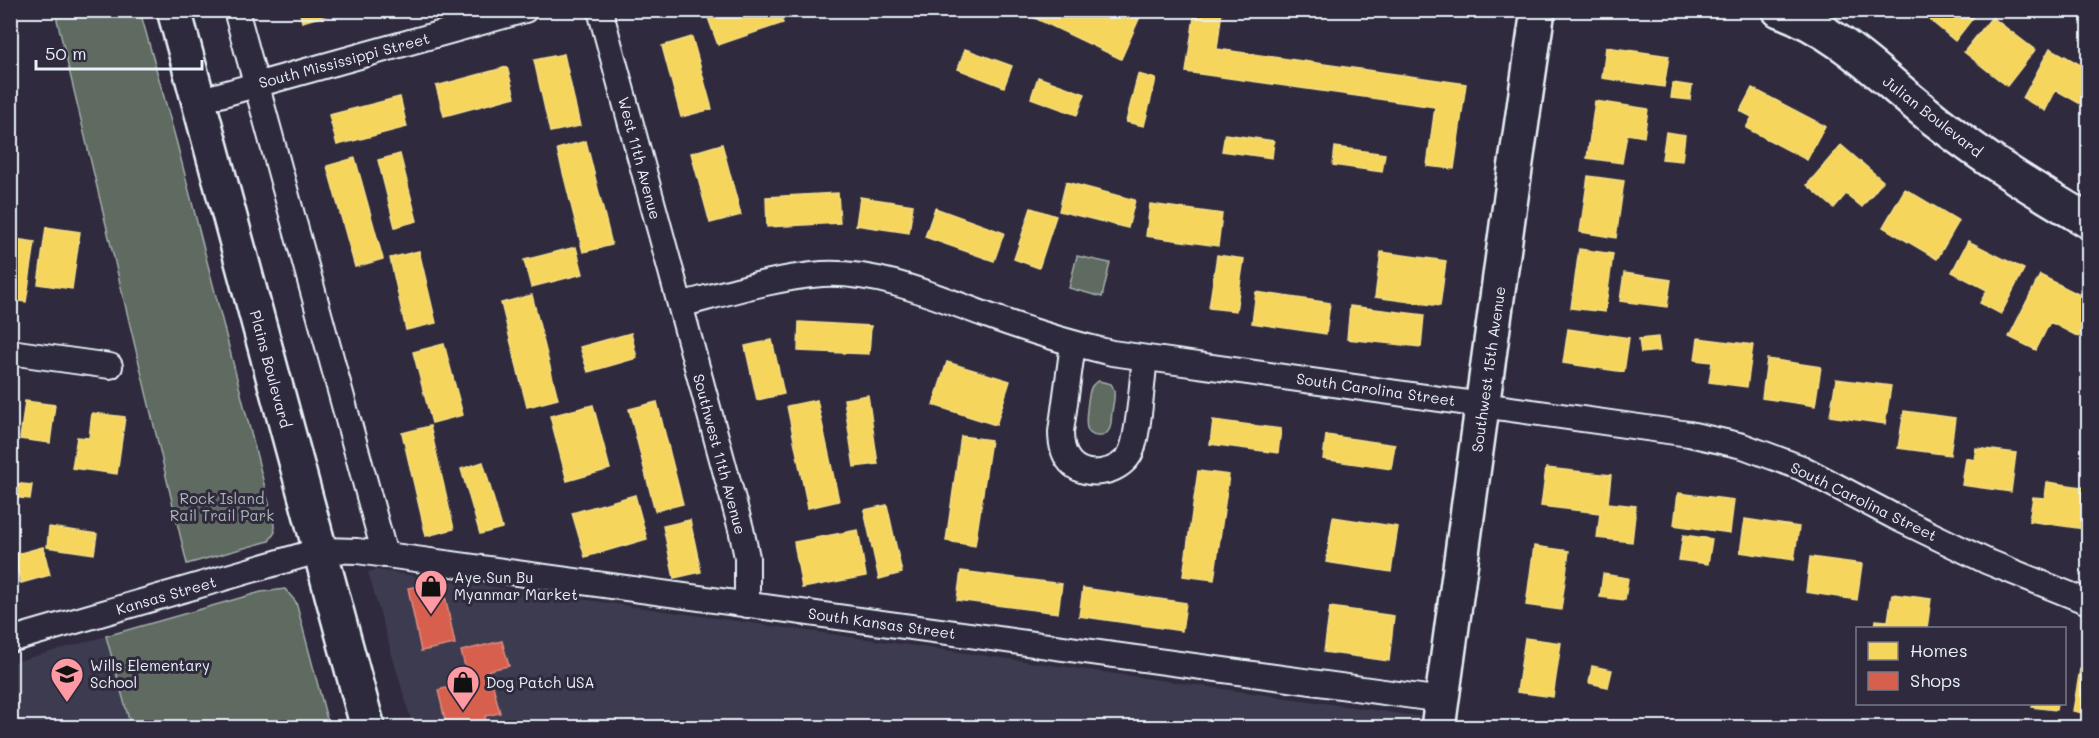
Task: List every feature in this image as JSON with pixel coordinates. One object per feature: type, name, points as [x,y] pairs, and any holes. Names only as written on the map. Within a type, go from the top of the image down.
[{"type":"main road","name":"Plains Boulevard","points":[[174,10],[368,728]]},
{"type":"main road","name":"Southwest 15th Avenue","points":[[1440,714],[1538,10]]},
{"type":"main road","name":"Julian Boulevard","points":[[1779,10],[1797,17],[1844,45],[1911,102],[1964,142],[2028,185],[2088,221]]},
{"type":"street","points":[[236,10],[385,555]]},
{"type":"street","name":"South Mississippi Street","points":[[198,101],[525,10]]},
{"type":"street","name":"West 11th Avenue","points":[[600,10],[680,305]]},
{"type":"street","name":"South Carolina Street","points":[[680,305],[780,280],[824,274],[864,277],[902,285],[1073,344],[1112,353],[1689,434],[1743,446],[1802,468],[1986,561],[2088,602]]},
{"type":"street","name":"Southwest 11th Avenue","points":[[680,305],[741,529],[747,557],[747,605]]},
{"type":"street","points":[[1073,344],[1061,443],[1070,462],[1079,468],[1093,472],[1107,471],[1121,465],[1131,453],[1145,358]]},
{"type":"street","points":[[10,352],[110,366]]},
{"type":"street","name":"South Kansas Street","points":[[321,550],[357,551],[747,605],[1440,714]]},
{"type":"street","name":"Kansas Street","points":[[10,640],[321,550]]},
{"type":"shaded area","points":[[376,570],[1495,727],[413,727],[368,572]]},
{"type":"shaded area","name":"Wills Elementary School","points":[[106,636],[131,727],[11,728],[11,663]]},
{"type":"green space","name":"Rock Island Rail Trail Park","points":[[55,11],[140,11],[176,140],[273,519],[275,532],[269,541],[187,564]]},
{"type":"green space","points":[[1077,256],[1110,263],[1102,297],[1069,288]]},
{"type":"green space","points":[[1099,381],[1111,384],[1114,398],[1110,428],[1104,435],[1097,436],[1091,434],[1086,420],[1091,389],[1093,384]]},
{"type":"green space","points":[[285,589],[296,602],[329,727],[131,727],[106,636],[261,592]]},
{"type":"building: Homes","points":[[299,10],[344,10],[302,22]]},
{"type":"building: Homes","points":[[720,10],[779,10],[783,23],[718,45],[707,15]]},
{"type":"building: Homes","points":[[1018,10],[1090,10],[1110,20],[1114,10],[1143,10],[1121,59]]},
{"type":"building: Homes","points":[[1195,10],[1222,10],[1217,49],[1466,84],[1454,169],[1427,166],[1435,107],[1186,72]]},
{"type":"building: Homes","points":[[1918,10],[1979,10],[1955,41]]},
{"type":"building: Homes","points":[[1992,17],[2035,50],[2007,86],[1964,52]]},
{"type":"building: Homes","points":[[692,37],[712,109],[681,117],[662,46]]},
{"type":"building: Homes","points":[[1606,47],[1669,56],[1664,87],[1602,78]]},
{"type":"building: Homes","points":[[2050,48],[2088,69],[2088,98],[2084,106],[2056,90],[2045,111],[2023,98]]},
{"type":"building: Homes","points":[[965,49],[1012,66],[1004,87],[958,69]]},
{"type":"building: Homes","points":[[564,54],[580,126],[550,132],[534,60]]},
{"type":"building: Homes","points":[[507,67],[515,97],[444,116],[436,86]]},
{"type":"building: Homes","points":[[1138,74],[1156,79],[1144,126],[1126,122]]},
{"type":"building: Homes","points":[[1038,77],[1085,94],[1077,115],[1031,98]]},
{"type":"building: Homes","points":[[1673,83],[1692,86],[1690,100],[1671,98]]},
{"type":"building: Homes","points":[[1752,88],[1825,126],[1807,160],[1746,128],[1752,117],[1740,111]]},
{"type":"building: Homes","points":[[400,97],[407,127],[337,145],[329,115]]},
{"type":"building: Homes","points":[[1595,101],[1648,109],[1644,137],[1627,134],[1622,163],[1587,158]]},
{"type":"building: Homes","points":[[1666,132],[1685,135],[1682,161],[1662,159]]},
{"type":"building: Homes","points":[[1225,134],[1274,141],[1272,158],[1222,151]]},
{"type":"building: Homes","points":[[586,141],[612,245],[583,252],[557,149]]},
{"type":"building: Homes","points":[[722,144],[741,215],[710,223],[691,153]]},
{"type":"building: Homes","points":[[1841,145],[1883,181],[1862,207],[1846,194],[1834,208],[1807,185]]},
{"type":"building: Homes","points":[[1335,147],[1385,154],[1382,172],[1333,165]]},
{"type":"building: Homes","points":[[400,154],[417,221],[395,227],[378,160]]},
{"type":"building: Homes","points":[[355,158],[383,259],[355,267],[327,166]]},
{"type":"building: Homes","points":[[1588,176],[1624,181],[1616,238],[1580,232]]},
{"type":"building: Homes","points":[[1066,182],[1135,200],[1128,228],[1059,211]]},
{"type":"building: Homes","points":[[1905,189],[1959,221],[1937,259],[1883,227]]},
{"type":"building: Homes","points":[[838,193],[840,223],[767,227],[766,197]]},
{"type":"building: Homes","points":[[860,197],[913,205],[909,233],[856,225]]},
{"type":"building: Homes","points":[[1150,204],[1222,214],[1218,246],[1146,236]]},
{"type":"building: Homes","points":[[935,208],[1004,233],[994,261],[925,237]]},
{"type":"building: Homes","points":[[1031,208],[1056,216],[1039,268],[1014,259]]},
{"type":"building: Homes","points":[[46,227],[80,232],[72,289],[38,284]]},
{"type":"building: Homes","points":[[15,239],[35,242],[26,302],[10,300],[10,257],[12,257]]},
{"type":"building: Homes","points":[[1968,241],[2024,269],[2001,314],[1980,303],[1987,290],[1952,272]]},
{"type":"building: Homes","points":[[576,247],[583,274],[531,287],[524,260]]},
{"type":"building: Homes","points":[[1579,249],[1613,254],[1605,312],[1571,308]]},
{"type":"building: Homes","points":[[419,251],[436,323],[406,330],[390,258]]},
{"type":"building: Homes","points":[[1381,252],[1446,261],[1440,306],[1375,297]]},
{"type":"building: Homes","points":[[1217,255],[1244,259],[1236,311],[1209,308]]},
{"type":"building: Homes","points":[[1624,273],[1671,280],[1667,307],[1620,301]]},
{"type":"building: Homes","points":[[2040,275],[2088,299],[2088,318],[2079,337],[2050,322],[2036,350],[2009,337]]},
{"type":"building: Homes","points":[[1256,292],[1330,303],[1326,334],[1252,323]]},
{"type":"building: Homes","points":[[532,295],[558,399],[527,407],[501,303]]},
{"type":"building: Homes","points":[[1350,306],[1424,315],[1421,347],[1347,339]]},
{"type":"building: Homes","points":[[799,322],[871,326],[869,354],[798,351]]},
{"type":"building: Homes","points":[[1568,329],[1629,338],[1624,372],[1563,363]]},
{"type":"building: Homes","points":[[631,333],[637,358],[588,372],[580,347]]},
{"type":"building: Homes","points":[[1658,337],[1660,351],[1641,353],[1639,339]]},
{"type":"building: Homes","points":[[1698,338],[1753,345],[1747,387],[1709,382],[1712,362],[1695,360]]},
{"type":"building: Homes","points":[[772,340],[784,394],[757,400],[745,346]]},
{"type":"building: Homes","points":[[444,344],[463,415],[432,423],[413,352]]},
{"type":"building: Homes","points":[[1767,359],[1821,367],[1815,406],[1762,398]]},
{"type":"building: Homes","points":[[947,362],[1010,381],[996,425],[933,405]]},
{"type":"building: Homes","points":[[1836,379],[1891,386],[1885,424],[1830,416]]},
{"type":"building: Homes","points":[[868,395],[878,464],[854,467],[844,399]]},
{"type":"building: Homes","points":[[817,400],[839,501],[808,508],[787,406]]},
{"type":"building: Homes","points":[[25,401],[55,405],[50,443],[20,439]]},
{"type":"building: Homes","points":[[657,402],[683,504],[655,511],[629,409]]},
{"type":"building: Homes","points":[[593,405],[610,469],[567,481],[550,416]]},
{"type":"building: Homes","points":[[1904,411],[1955,418],[1950,455],[1898,448]]},
{"type":"building: Homes","points":[[92,413],[125,417],[117,474],[72,468],[77,437],[89,438]]},
{"type":"building: Homes","points":[[1213,420],[1281,429],[1278,453],[1210,444]]},
{"type":"building: Homes","points":[[430,426],[454,529],[426,536],[402,433]]},
{"type":"building: Homes","points":[[1326,435],[1395,445],[1391,469],[1323,459]]},
{"type":"building: Homes","points":[[961,436],[991,440],[975,546],[946,541]]},
{"type":"building: Homes","points":[[1976,448],[2016,453],[2011,492],[1962,485],[1966,458],[1974,460]]},
{"type":"building: Homes","points":[[483,462],[502,528],[480,534],[461,469]]},
{"type":"building: Homes","points":[[1546,468],[1611,475],[1608,503],[1636,506],[1632,542],[1597,538],[1600,513],[1541,506]]},
{"type":"building: Homes","points":[[1198,471],[1229,475],[1214,580],[1183,576]]},
{"type":"building: Homes","points":[[2047,482],[2088,488],[2084,529],[2029,521],[2033,497],[2045,498]]},
{"type":"building: Homes","points":[[11,483],[32,485],[30,499],[10,497]]},
{"type":"building: Homes","points":[[1678,493],[1734,500],[1730,533],[1674,525]]},
{"type":"building: Homes","points":[[635,495],[647,539],[585,557],[572,513]]},
{"type":"building: Homes","points":[[887,505],[902,573],[879,579],[864,510]]},
{"type":"building: Homes","points":[[1333,517],[1398,527],[1391,572],[1326,562]]},
{"type":"building: Homes","points":[[1745,519],[1799,527],[1794,560],[1740,552]]},
{"type":"building: Homes","points":[[690,520],[701,572],[674,578],[663,526]]},
{"type":"building: Homes","points":[[49,527],[97,534],[94,554],[47,547]]},
{"type":"building: Homes","points":[[858,530],[866,576],[802,588],[794,542]]},
{"type":"building: Homes","points":[[1683,535],[1712,539],[1708,564],[1679,560]]},
{"type":"building: Homes","points":[[1534,546],[1569,551],[1561,610],[1526,605]]},
{"type":"building: Homes","points":[[43,547],[50,575],[21,583],[13,555]]},
{"type":"building: Homes","points":[[1810,557],[1862,564],[1857,600],[1806,592]]},
{"type":"building: Homes","points":[[961,571],[1062,584],[1058,613],[957,600]]},
{"type":"building: Homes","points":[[1603,574],[1628,578],[1625,600],[1600,597]]},
{"type":"building: Homes","points":[[1083,588],[1186,603],[1182,631],[1079,616]]},
{"type":"building: Homes","points":[[1892,594],[1931,599],[1927,627],[1875,627],[1876,620],[1888,621]]},
{"type":"building: Homes","points":[[1330,607],[1394,616],[1389,661],[1324,652]]},
{"type":"building: Homes","points":[[1525,638],[1561,643],[1553,697],[1517,692]]},
{"type":"building: Homes","points":[[1592,666],[1612,670],[1608,687],[1589,683]]},
{"type":"building: Homes","points":[[2080,669],[2088,670],[2088,714],[2073,711]]},
{"type":"building: Homes","points":[[2033,705],[2057,705],[2056,710],[2032,707]]},
{"type":"building: Shops","points":[[442,581],[455,644],[421,651],[408,588]]},
{"type":"building: Shops","points":[[502,641],[509,666],[489,670],[500,713],[485,716],[487,728],[447,728],[438,690],[469,682],[461,651]]},
{"type":"place","name":"Aye Sun Bu Myanmar Market","points":[[431,615]]},
{"type":"place","name":"Wills Elementary School","points":[[67,703]]},
{"type":"place","name":"Dog Patch USA","points":[[463,711]]}]
